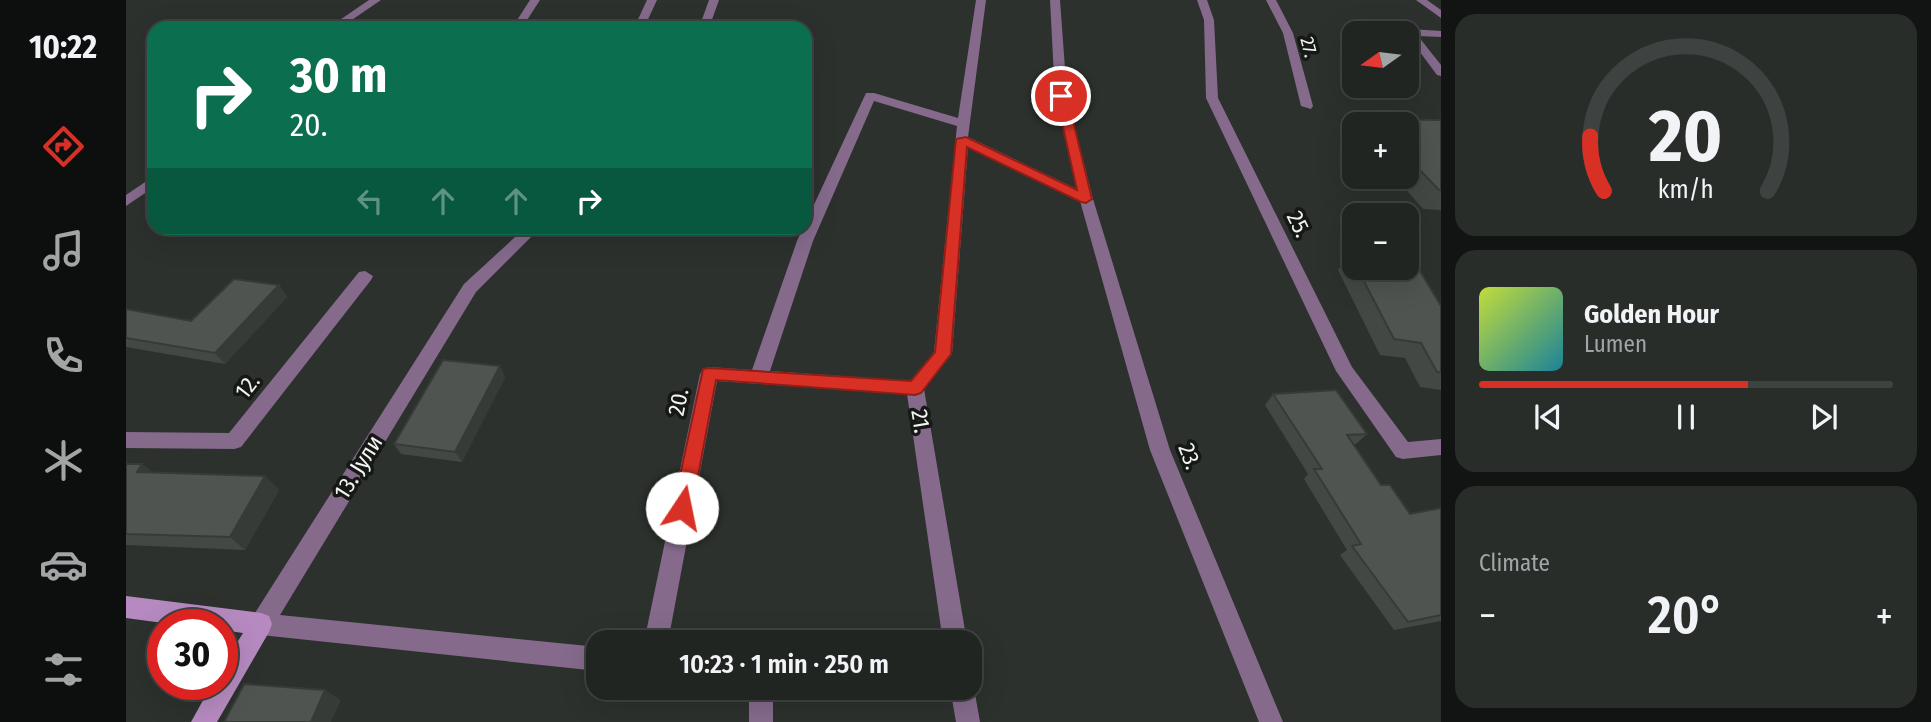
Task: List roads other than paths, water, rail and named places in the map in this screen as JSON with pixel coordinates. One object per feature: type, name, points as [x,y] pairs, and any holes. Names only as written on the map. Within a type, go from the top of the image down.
[{"type":"street","points":[[344,21],[376,0]]},
{"type":"street","points":[[522,21],[535,0]]},
{"type":"street","points":[[642,21],[652,0]]},
{"type":"street","points":[[708,21],[714,0]]},
{"type":"street","name":"21.","points":[[953,630],[915,388],[943,354],[963,132],[981,0]]},
{"type":"street","name":"23.","points":[[1055,0],[1061,96],[1086,199],[1160,450],[1271,722]]},
{"type":"street","name":"25.","points":[[1202,0],[1209,20],[1212,98],[1345,371],[1403,451],[1441,447]]},
{"type":"street","name":"27.","points":[[1271,0],[1288,33],[1307,106]]},
{"type":"street","points":[[1422,0],[1441,15]]},
{"type":"street","points":[[1441,34],[1410,32],[1441,73]]},
{"type":"street","points":[[812,225],[870,96],[963,132],[1086,199]]},
{"type":"street","points":[[126,202],[147,186]]},
{"type":"street","name":"13. Јули","points":[[203,722],[470,288],[526,235]]},
{"type":"street","points":[[758,379],[808,235]]},
{"type":"street","name":"12.","points":[[126,440],[234,441],[365,276]]},
{"type":"street","name":"20.","points":[[658,630],[709,374],[915,388]]},
{"type":"street","points":[[126,607],[586,658]]},
{"type":"street","points":[[761,700],[761,722]]},
{"type":"street","points":[[960,700],[968,722]]}]
